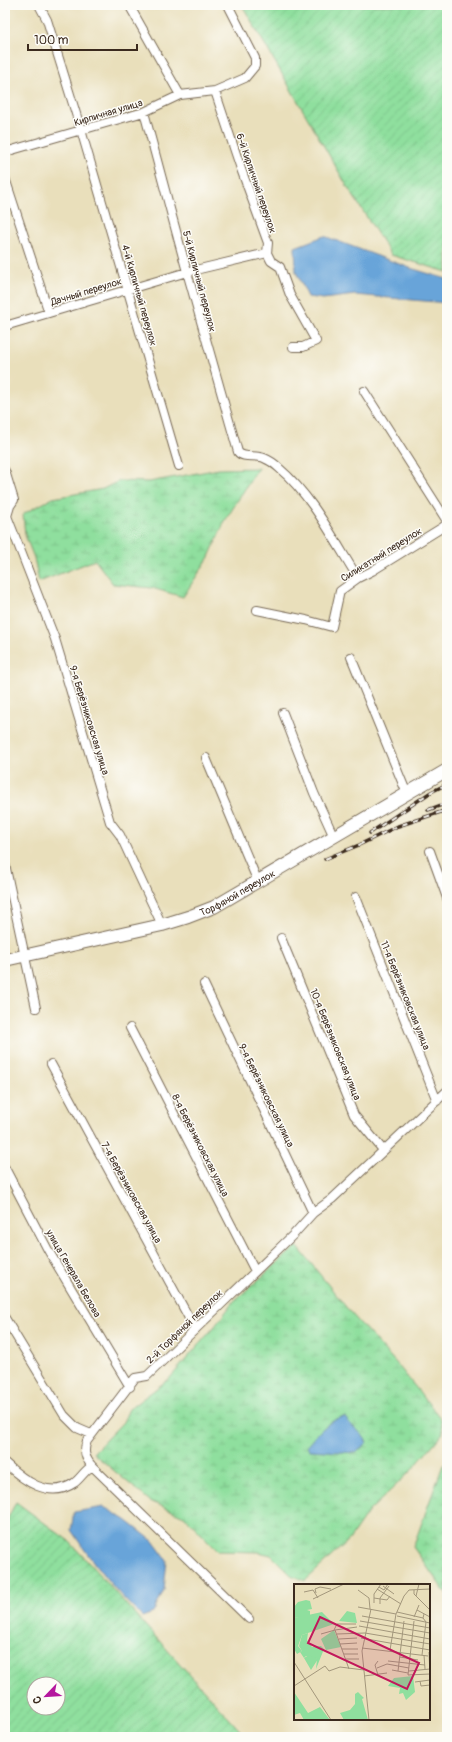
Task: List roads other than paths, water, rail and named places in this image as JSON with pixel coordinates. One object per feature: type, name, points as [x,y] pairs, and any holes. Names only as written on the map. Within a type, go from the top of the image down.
[{"type":"street","name":"4-й Кирпичный переулок","points":[[39,5],[47,20],[82,130],[179,466]]},
{"type":"street","points":[[129,5],[180,95]]},
{"type":"street","name":"Кирпичная улица","points":[[5,152],[144,112],[180,95],[215,91],[246,78],[255,66],[256,58],[228,5]]},
{"type":"street","name":"6-й Кирпичный переулок","points":[[215,91],[268,243],[266,253]]},
{"type":"street","name":"5-й Кирпичный переулок","points":[[144,112],[186,272],[239,455],[263,457],[277,466],[300,486],[358,578]]},
{"type":"street","points":[[5,178],[49,313]]},
{"type":"street","points":[[266,253],[270,261],[280,267],[290,295],[316,340],[303,347],[293,347]]},
{"type":"street","name":"Дачный переулок","points":[[5,326],[127,288],[266,253]]},
{"type":"street","points":[[364,391],[447,522]]},
{"type":"street","points":[[5,471],[14,500],[6,517]]},
{"type":"street","name":"9-я Берёзниковская улица","points":[[6,517],[55,639],[110,822],[120,835],[162,925]]},
{"type":"street","name":"Силикатный переулок","points":[[257,610],[332,627],[340,591],[358,578],[378,568],[442,527],[447,522]]},
{"type":"street","points":[[351,657],[407,794]]},
{"type":"street","points":[[283,713],[314,793],[334,837]]},
{"type":"street","points":[[206,758],[258,882]]},
{"type":"street","name":"Торфяной переулок","points":[[5,960],[162,925],[214,907],[447,770]]},
{"type":"street","points":[[430,851],[447,898]]},
{"type":"street","points":[[5,864],[36,1008]]},
{"type":"street","name":"11-я Берёзниковская улица","points":[[356,897],[437,1101]]},
{"type":"street","name":"10-я Берёзниковская улица","points":[[281,938],[354,1115],[382,1150]]},
{"type":"street","name":"9-я Берёзниковская улица","points":[[204,984],[313,1213]]},
{"type":"street","name":"8-я Берёзниковская улица","points":[[130,1028],[244,1253],[255,1271]]},
{"type":"street","name":"7-я Берёзниковская улица","points":[[51,1064],[195,1329]]},
{"type":"street","name":"2-й Торфяной переулок","points":[[249,1619],[92,1466],[86,1456],[85,1450],[87,1441],[135,1378],[147,1376],[313,1213],[332,1199],[382,1150],[447,1091]]},
{"type":"street","name":"улица Генерала Белова","points":[[5,1168],[48,1250],[130,1386]]},
{"type":"street","points":[[5,1318],[64,1415],[77,1428],[91,1434]]},
{"type":"street","points":[[5,1463],[29,1483],[55,1489],[69,1486],[76,1482],[83,1472],[92,1466]]},
{"type":"water","points":[[324,236],[410,268],[447,279],[447,303],[355,295],[323,299],[308,297],[296,272],[295,247]]},
{"type":"water","points":[[345,1417],[365,1438],[367,1443],[356,1453],[310,1450],[307,1446],[324,1428],[334,1420]]},
{"type":"water","points":[[104,1507],[126,1520],[153,1541],[167,1560],[164,1590],[153,1613],[142,1617],[132,1607],[87,1554],[71,1530],[74,1512]]},
{"type":"railway","points":[[370,833],[431,792],[447,784]]},
{"type":"railway","points":[[428,810],[447,803]]},
{"type":"railway","points":[[325,859],[359,845],[398,826],[447,810]]}]
